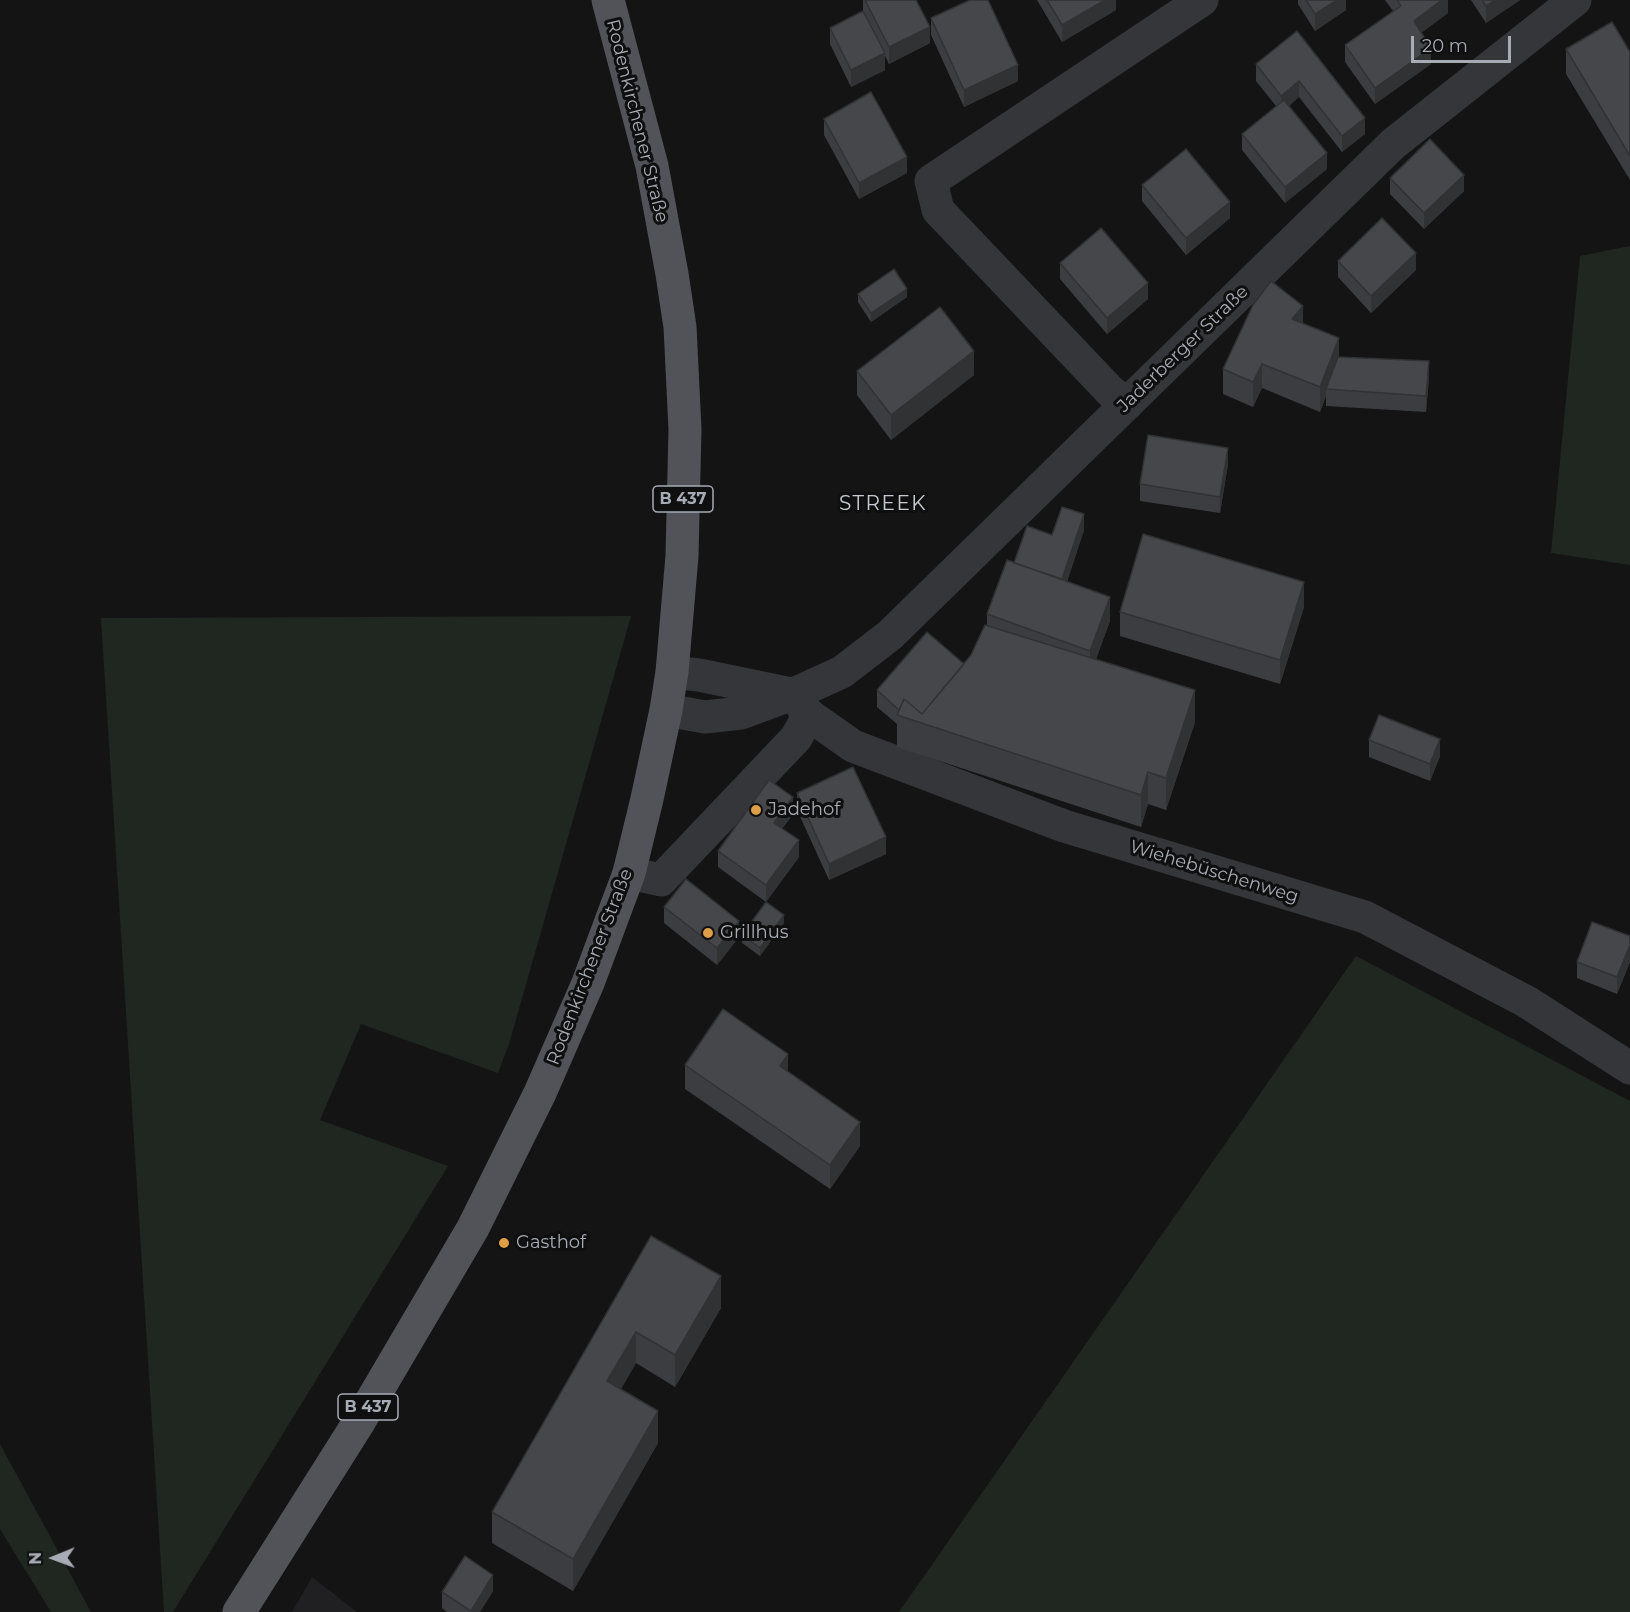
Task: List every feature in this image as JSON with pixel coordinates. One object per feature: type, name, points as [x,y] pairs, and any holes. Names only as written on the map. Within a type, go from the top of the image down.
[{"type":"main road","name":"Rodenkirchener Straße","points":[[239,1612],[359,1422],[473,1228],[540,1093],[588,983],[629,873],[647,799],[672,672],[682,545],[685,429],[680,327],[672,274],[652,166],[608,0]]},
{"type":"street","points":[[1127,404],[1111,392],[938,210],[931,181],[1202,0]]},
{"type":"street","name":"Jaderberger Straße","points":[[666,710],[705,717],[741,713],[799,700],[842,672],[890,635],[1393,144],[1575,0]]},
{"type":"street","points":[[629,873],[662,880],[796,738],[799,700],[699,675],[672,672]]},
{"type":"street","name":"Wiehebüschenweg","points":[[799,700],[853,746],[1064,826],[1365,917],[1527,1002],[1630,1068]]},
{"type":"shaded area","points":[[1630,246],[1630,565],[1551,553],[1580,256]]},
{"type":"shaded area","points":[[631,616],[509,1044],[498,1073],[361,1024],[320,1120],[448,1166],[173,1612],[164,1612],[101,618]]},
{"type":"shaded area","points":[[1356,956],[1630,1101],[1630,1612],[899,1612]]},
{"type":"shaded area","points":[[0,1444],[91,1612],[51,1612],[0,1529]]},
{"type":"shaded area","points":[[312,1577],[357,1612],[292,1612]]},
{"type":"building","points":[[865,0],[916,0],[930,27],[889,47]]},
{"type":"building","points":[[970,0],[988,0],[1018,65],[964,90],[931,18]]},
{"type":"building","points":[[1047,0],[1105,0],[1062,25]]},
{"type":"building","points":[[1306,0],[1337,0],[1315,14]]},
{"type":"building","points":[[1397,0],[1442,0],[1414,21],[1431,48],[1375,88],[1345,45],[1401,6]]},
{"type":"building","points":[[1482,0],[1496,0],[1486,6]]},
{"type":"building","points":[[863,11],[885,53],[851,70],[830,28]]},
{"type":"building","points":[[1612,22],[1630,52],[1630,156],[1566,49]]},
{"type":"building","points":[[1297,31],[1365,118],[1342,136],[1299,81],[1281,96],[1256,64]]},
{"type":"building","points":[[871,92],[907,157],[859,183],[824,119]]},
{"type":"building","points":[[1284,100],[1327,153],[1285,187],[1242,134]]},
{"type":"building","points":[[1430,139],[1464,175],[1424,213],[1390,178]]},
{"type":"building","points":[[1186,149],[1230,202],[1186,238],[1142,185]]},
{"type":"building","points":[[1382,218],[1416,253],[1371,296],[1338,261]]},
{"type":"building","points":[[1101,228],[1148,283],[1107,318],[1060,263]]},
{"type":"building","points":[[894,269],[907,289],[871,313],[858,294]]},
{"type":"building","points":[[1271,281],[1303,306],[1292,319],[1339,338],[1320,387],[1262,364],[1253,382],[1223,369],[1253,305]]},
{"type":"building","points":[[940,307],[974,351],[891,415],[857,371]]},
{"type":"building","points":[[1338,357],[1429,361],[1426,396],[1326,389]]},
{"type":"building","points":[[1148,435],[1228,448],[1220,497],[1140,484]]},
{"type":"building","points":[[1062,507],[1084,514],[1062,579],[1014,563],[1027,526],[1052,535]]},
{"type":"building","points":[[1143,534],[1304,582],[1280,660],[1120,612]]},
{"type":"building","points":[[1007,560],[1110,597],[1090,651],[987,614]]},
{"type":"building","points":[[985,625],[1195,690],[1166,778],[1148,772],[1141,795],[897,715],[904,699],[922,714],[971,655]]},
{"type":"building","points":[[927,632],[964,664],[922,714],[904,699],[899,710],[877,690]]},
{"type":"building","points":[[1379,715],[1440,739],[1430,764],[1369,740]]},
{"type":"building","points":[[853,767],[886,837],[829,864],[797,793]]},
{"type":"building","points":[[769,780],[793,797],[774,823],[799,840],[766,885],[718,851]]},
{"type":"building","points":[[686,879],[739,921],[717,948],[664,907]]},
{"type":"building","points":[[766,902],[784,915],[760,948],[742,935]]},
{"type":"building","points":[[1592,922],[1630,936],[1630,945],[1617,977],[1577,962]]},
{"type":"building","points":[[723,1009],[788,1054],[780,1066],[860,1122],[830,1165],[685,1065]]},
{"type":"building","points":[[651,1236],[721,1276],[675,1355],[636,1332],[607,1381],[658,1411],[573,1559],[492,1512]]},
{"type":"building","points":[[465,1556],[493,1575],[471,1611],[442,1592]]},
{"type":"place","name":"Jadehof","points":[[756,810]]},
{"type":"place","name":"Grillhus","points":[[708,933]]},
{"type":"place","name":"Gasthof","points":[[504,1243]]},
{"type":"district","name":"STREEK","points":[[883,504]]}]
